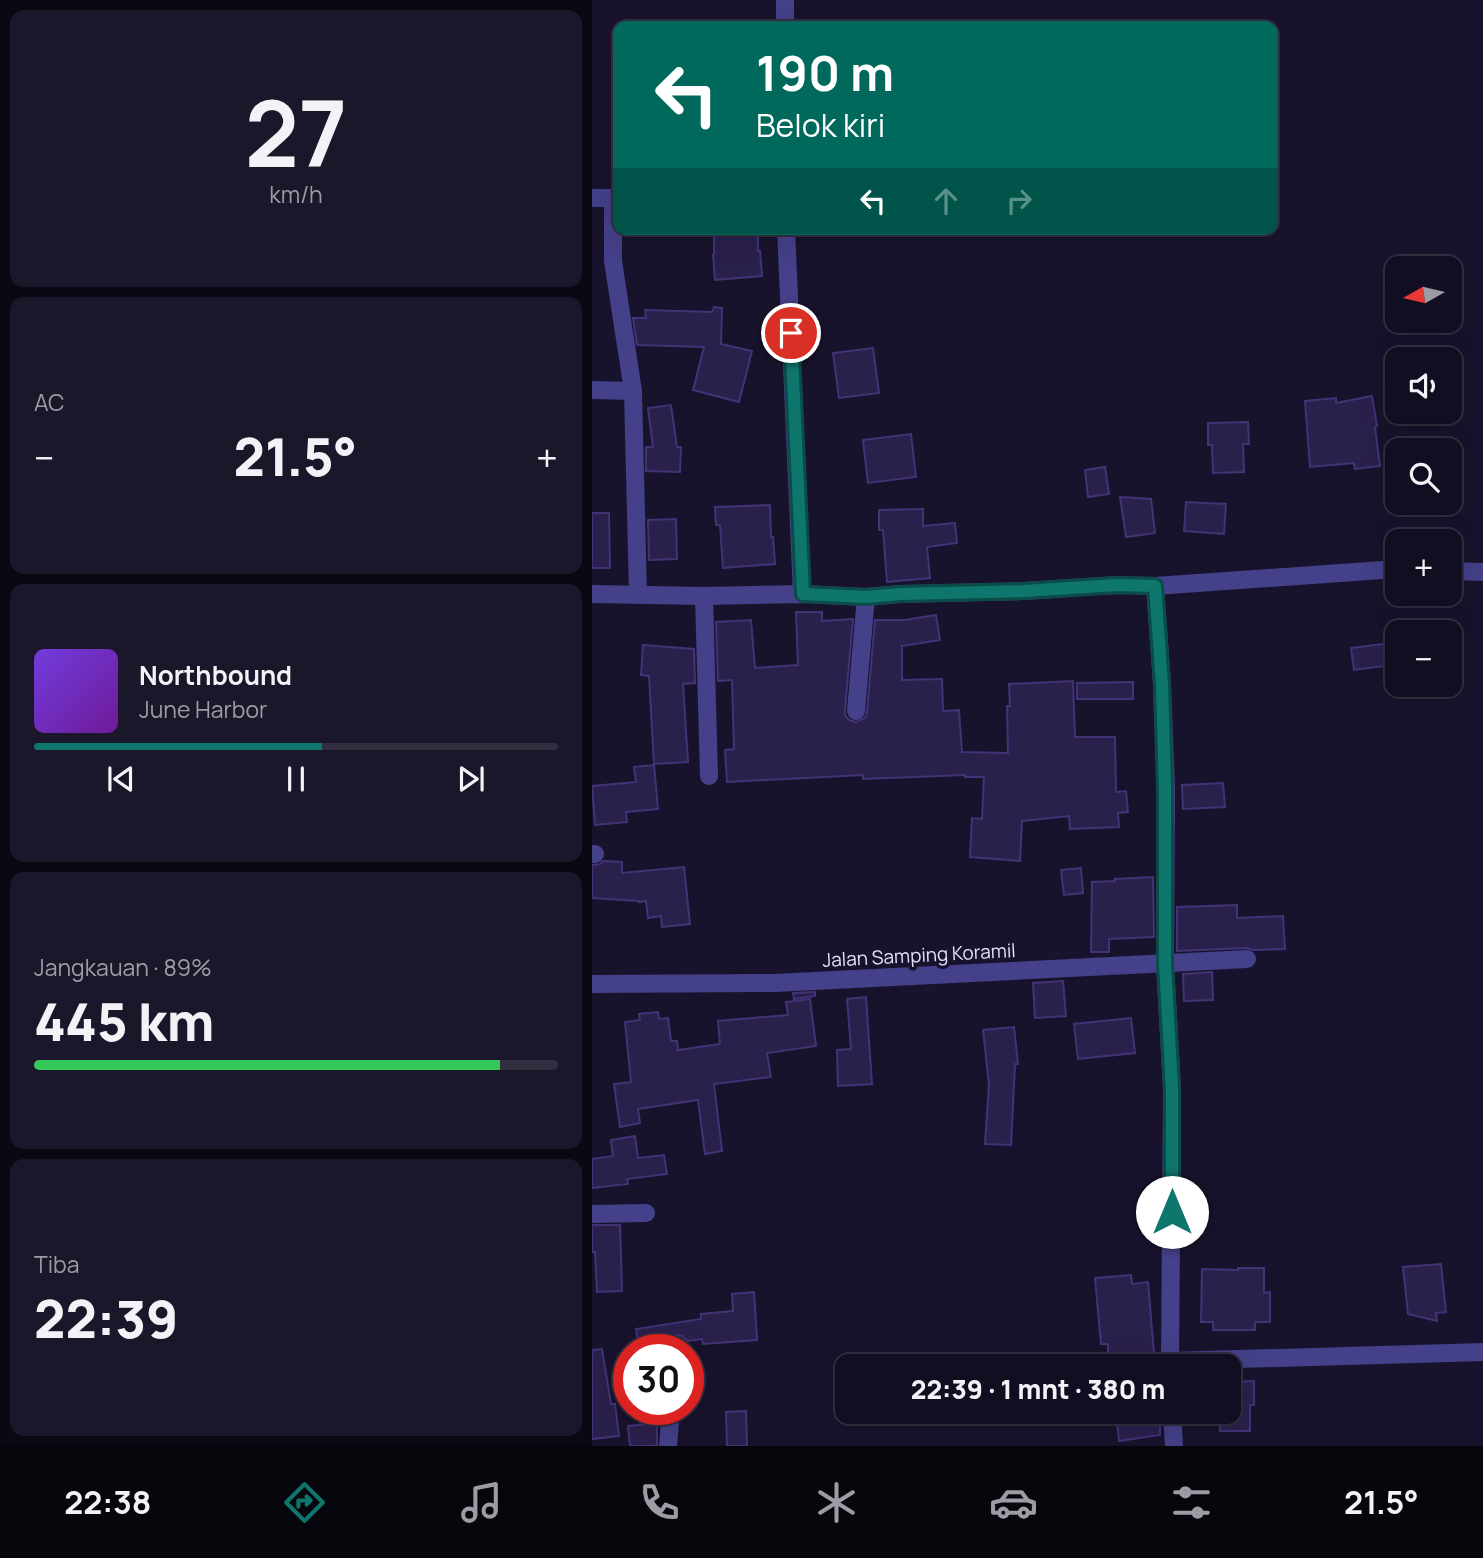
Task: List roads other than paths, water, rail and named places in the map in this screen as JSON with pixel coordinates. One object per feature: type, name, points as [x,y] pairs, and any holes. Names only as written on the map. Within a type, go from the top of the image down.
[{"type":"street","points":[[785,0],[785,21]]},
{"type":"street","points":[[592,198],[613,198]]},
{"type":"street","points":[[614,235],[613,261],[633,391],[638,595]]},
{"type":"street","points":[[786,235],[803,594]]},
{"type":"street","points":[[592,390],[633,391]]},
{"type":"street","points":[[592,594],[803,594],[866,597],[1116,585],[1155,586],[1385,570]]},
{"type":"street","points":[[1462,571],[1483,572]]},
{"type":"street","points":[[1155,586],[1162,684],[1165,964],[1172,1089],[1170,1354]]},
{"type":"street","points":[[704,596],[709,776]]},
{"type":"street","points":[[856,711],[866,597]]},
{"type":"street","name":"Jalan Samping Koramil","points":[[592,984],[775,983],[1247,959]]},
{"type":"street","points":[[592,1213],[646,1213]]},
{"type":"street","points":[[1241,1361],[1483,1352]]},
{"type":"street","points":[[1173,1424],[1174,1446]]},
{"type":"street","points":[[668,1446],[670,1425]]}]
